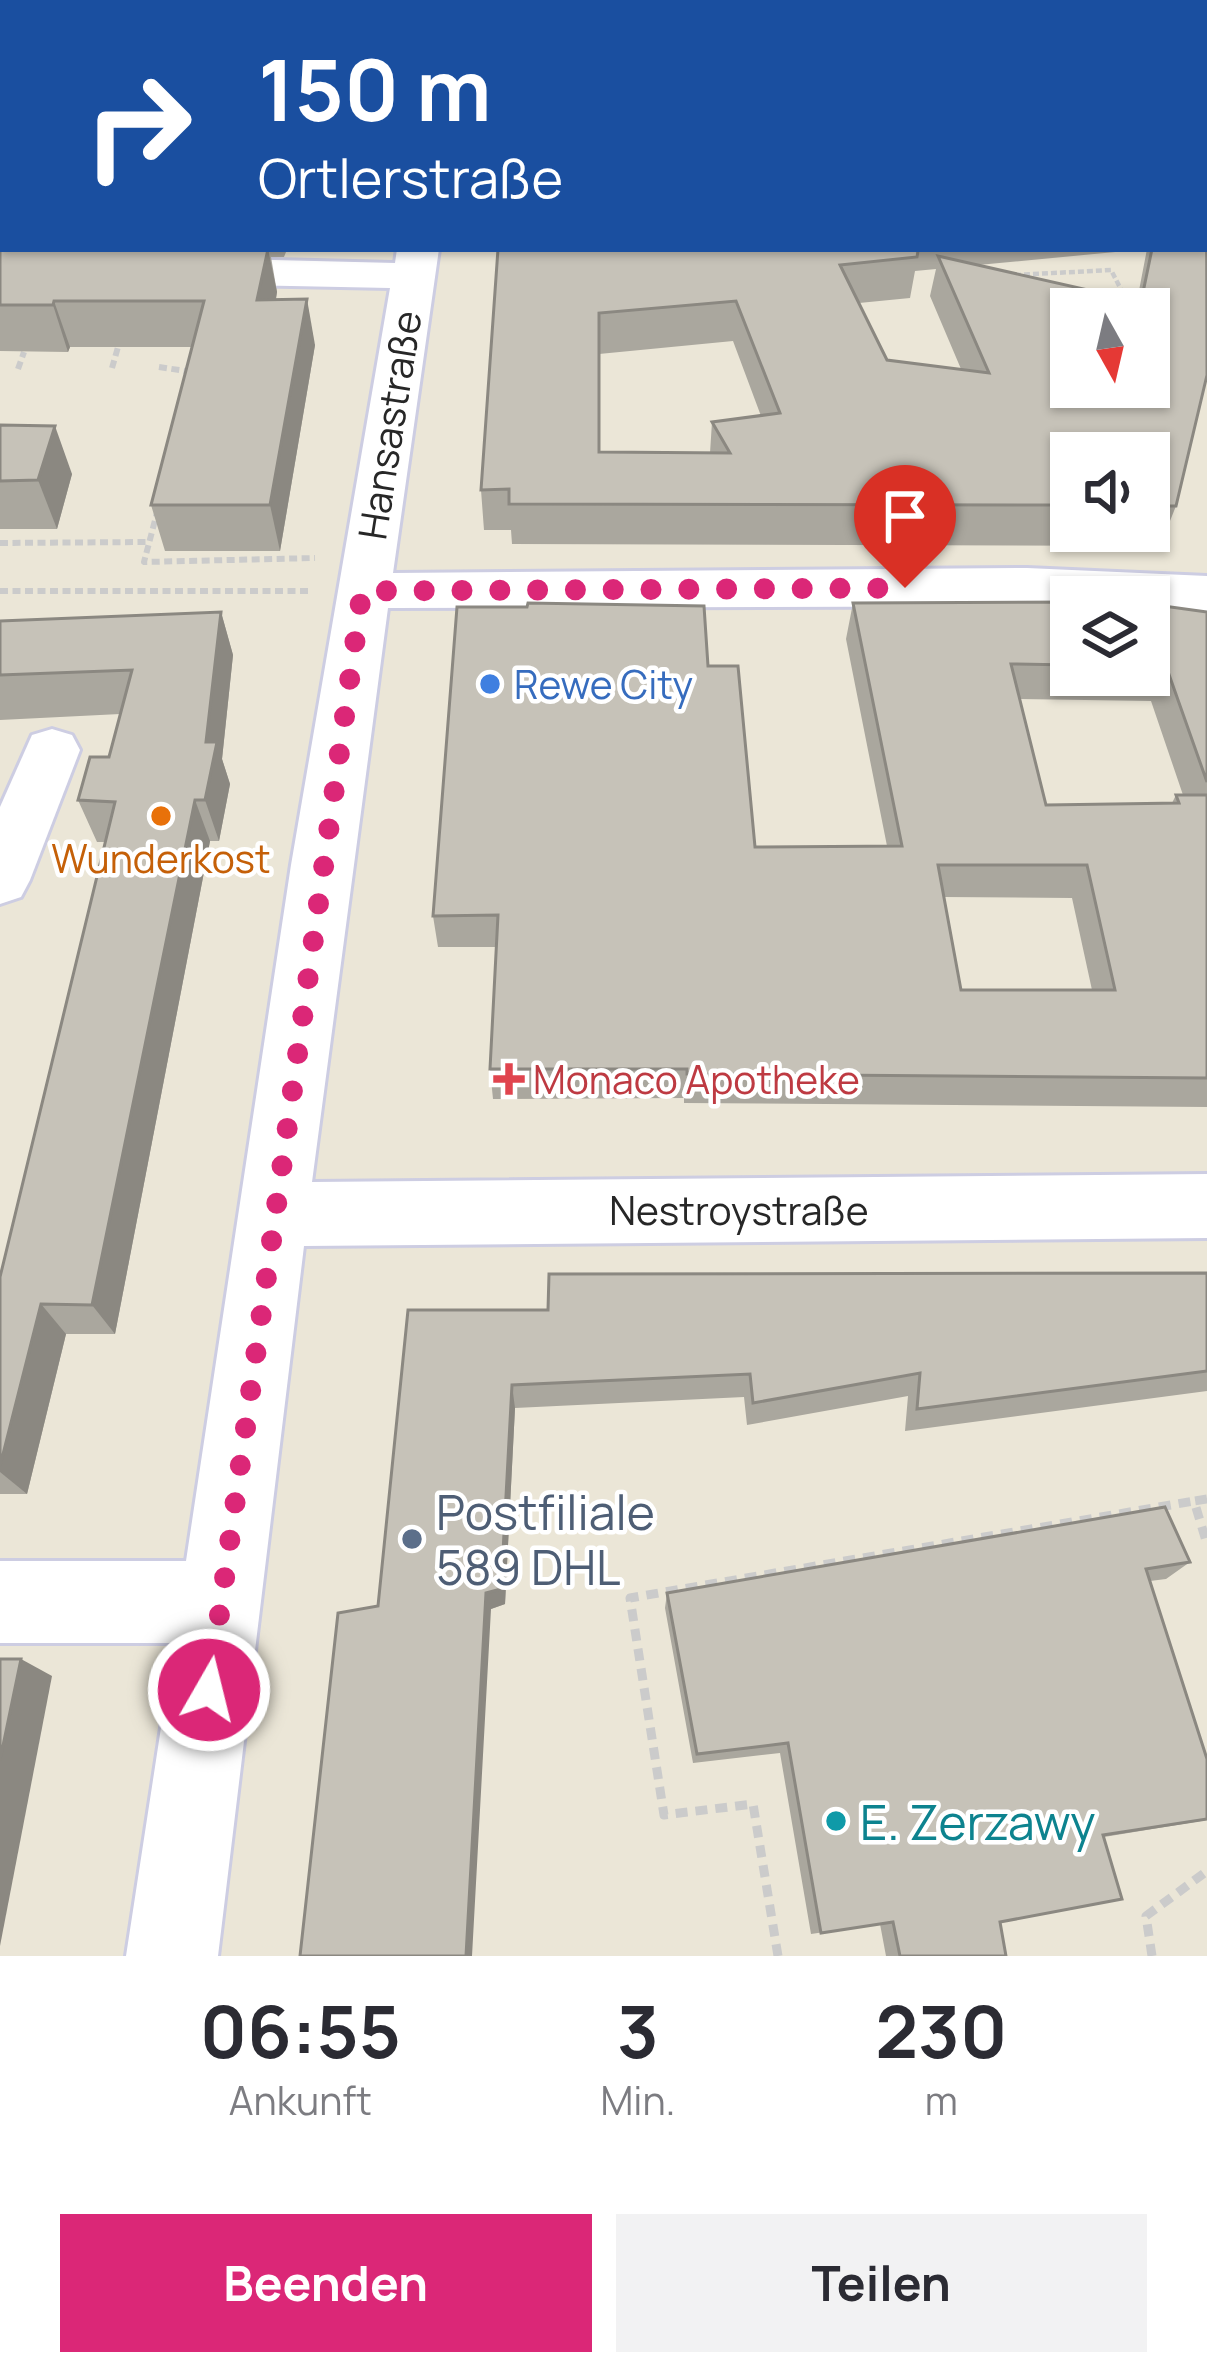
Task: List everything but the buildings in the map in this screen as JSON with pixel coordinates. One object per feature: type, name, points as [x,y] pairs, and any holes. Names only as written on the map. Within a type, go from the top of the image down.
[{"type":"street","points":[[139,271],[415,262]]},
{"type":"street","name":"Hansastraße","points":[[172,1956],[272,1214],[335,591],[415,262]]},
{"type":"street","points":[[335,591],[795,614],[1027,586],[1207,594]]},
{"type":"street","points":[[0,880],[52,750]]},
{"type":"street","name":"Nestroystraße","points":[[272,1214],[1207,1206]]},
{"type":"street","points":[[0,1602],[221,1602]]},
{"type":"path","points":[[997,276],[1112,271],[1120,288]]},
{"type":"path","points":[[112,368],[118,347]]},
{"type":"path","points":[[18,369],[24,352]]},
{"type":"path","points":[[189,383],[198,358]]},
{"type":"path","points":[[159,367],[193,369]]},
{"type":"path","points":[[159,503],[144,562],[315,558]]},
{"type":"path","points":[[0,543],[149,542]]},
{"type":"path","points":[[0,591],[335,591]]},
{"type":"path","points":[[778,1956],[753,1804],[664,1815],[630,1598],[1200,1500],[1207,1544]]},
{"type":"path","points":[[1152,1956],[1146,1916],[1207,1871]]},
{"type":"place","name":"Rewe City","points":[[490,684]]},
{"type":"place","name":"Wunderkost","points":[[161,816]]},
{"type":"place","name":"Monaco Apotheke","points":[[509,1079]]},
{"type":"place","name":"Postfiliale 589 DHL","points":[[412,1539]]},
{"type":"place","name":"E. Zerzawy","points":[[836,1821]]},
{"type":"route","points":[[209,1690],[362,591],[905,588]]}]
